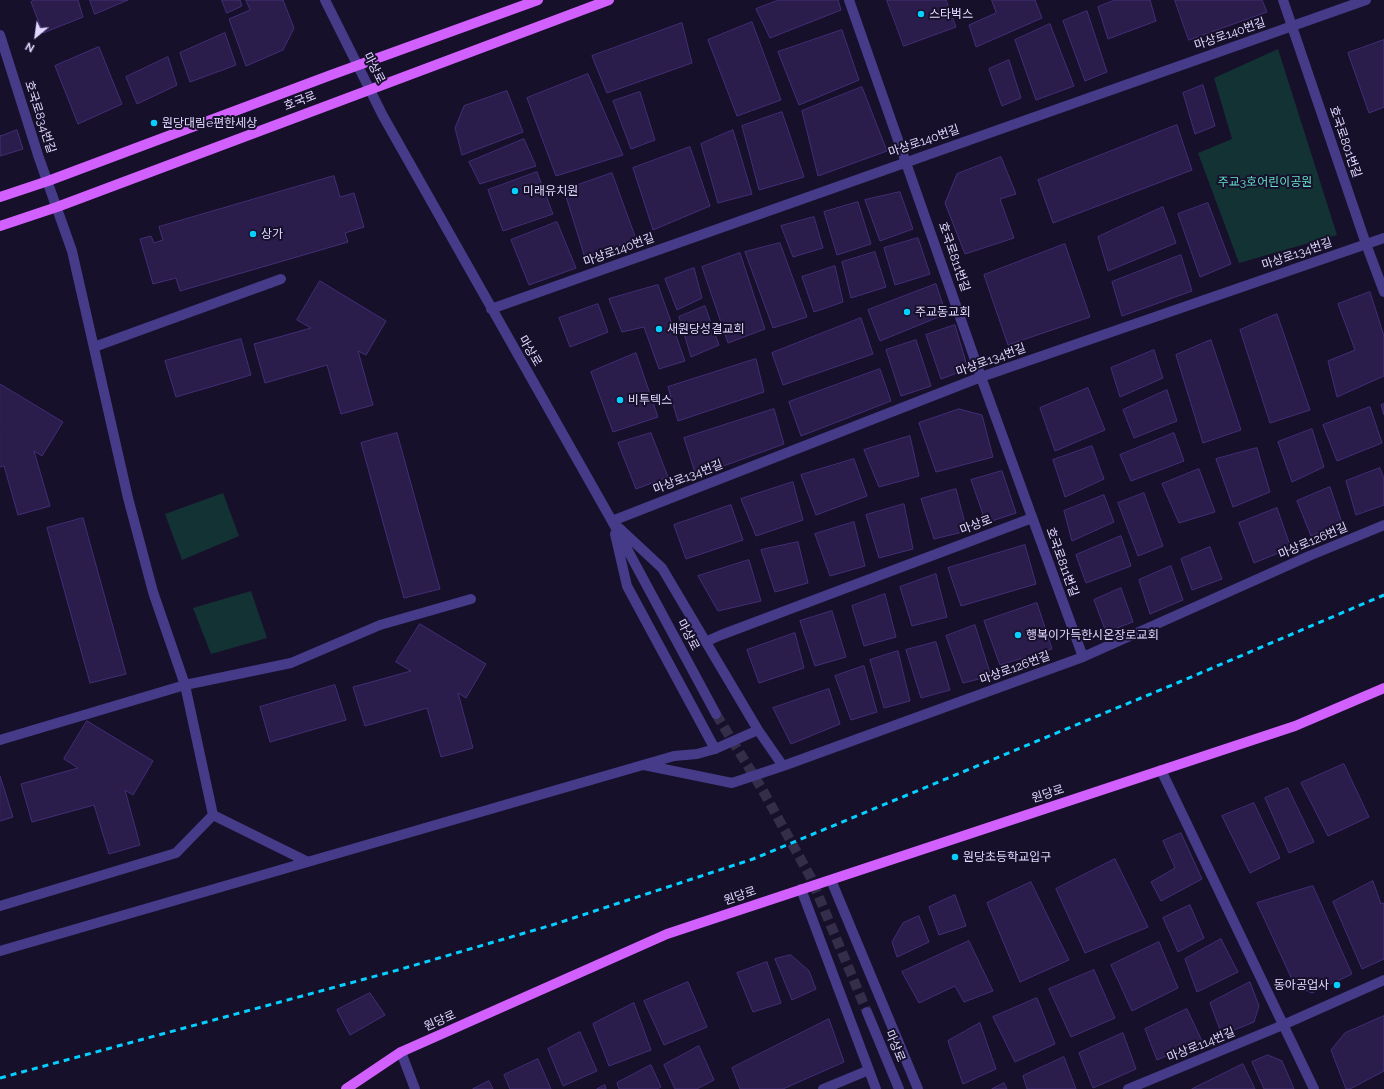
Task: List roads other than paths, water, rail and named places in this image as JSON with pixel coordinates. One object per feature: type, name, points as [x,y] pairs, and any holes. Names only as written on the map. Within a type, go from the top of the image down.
[{"type":"main road","name":"호국로","points":[[0,197],[48,181],[331,75],[538,0]]},
{"type":"main road","name":"호국로","points":[[0,226],[58,207],[609,0]]},
{"type":"main road","name":"원당로","points":[[346,1089],[401,1052],[667,934],[1295,726],[1384,688]]},
{"type":"street","name":"마상로","points":[[325,0],[384,116],[491,309],[612,521],[716,714]]},
{"type":"street","name":"호국로811번길","points":[[849,0],[907,161],[981,377],[1083,657]]},
{"type":"street","name":"호국로801번길","points":[[1283,0],[1366,244],[1384,292]]},
{"type":"street","name":"마상로140번길","points":[[491,309],[1366,0]]},
{"type":"street","name":"호국로834번길","points":[[0,35],[39,158],[58,207],[72,251],[128,498],[151,584],[185,685],[213,816]]},
{"type":"street","name":"마상로134번길","points":[[612,521],[981,377],[1384,238]]},
{"type":"street","points":[[94,347],[281,279]]},
{"type":"street","name":"마상로","points":[[706,642],[743,626],[1032,518]]},
{"type":"street","points":[[612,521],[662,568],[758,730],[783,766]]},
{"type":"street","points":[[612,521],[627,586],[715,749]]},
{"type":"street","name":"마상로126번길","points":[[644,765],[732,783],[783,766],[1083,657],[1309,556],[1384,525]]},
{"type":"street","points":[[0,740],[185,685],[291,663],[380,625],[471,599]]},
{"type":"street","points":[[0,951],[674,756],[696,754],[715,749],[758,730]]},
{"type":"street","points":[[1161,770],[1314,1089]]},
{"type":"street","points":[[0,906],[176,853],[213,816],[308,862]]},
{"type":"street","points":[[831,880],[918,1089]]},
{"type":"street","points":[[801,889],[812,923],[876,1089]]},
{"type":"street","name":"마상로114번길","points":[[1128,1089],[1283,1025],[1384,980]]},
{"type":"street","name":"마상로","points":[[867,1012],[899,1089]]},
{"type":"street","points":[[401,1052],[415,1089]]},
{"type":"street","points":[[823,1089],[869,1070]]},
{"type":"tunnel","points":[[716,714],[762,789],[811,878],[867,1012]]},
{"type":"railway","points":[[0,1078],[398,970],[552,925],[753,859],[1177,683],[1384,595]]},
{"type":"place","name":"스타벅스","points":[[921,14]]},
{"type":"place","name":"원당대림e편한세상","points":[[154,123]]},
{"type":"place","name":"미래유치원","points":[[515,191]]},
{"type":"place","name":"상가","points":[[253,234]]},
{"type":"place","name":"주교동교회","points":[[907,312]]},
{"type":"place","name":"새원당성결교회","points":[[659,329]]},
{"type":"place","name":"비투텍스","points":[[620,400]]},
{"type":"place","name":"행복이가득한시온장로교회","points":[[1018,635]]},
{"type":"place","name":"원당초등학교입구","points":[[955,857]]},
{"type":"place","name":"동아공업사","points":[[1337,985]]},
{"type":"park label","name":"주교3호어린이공원","points":[[1265,182]]}]
